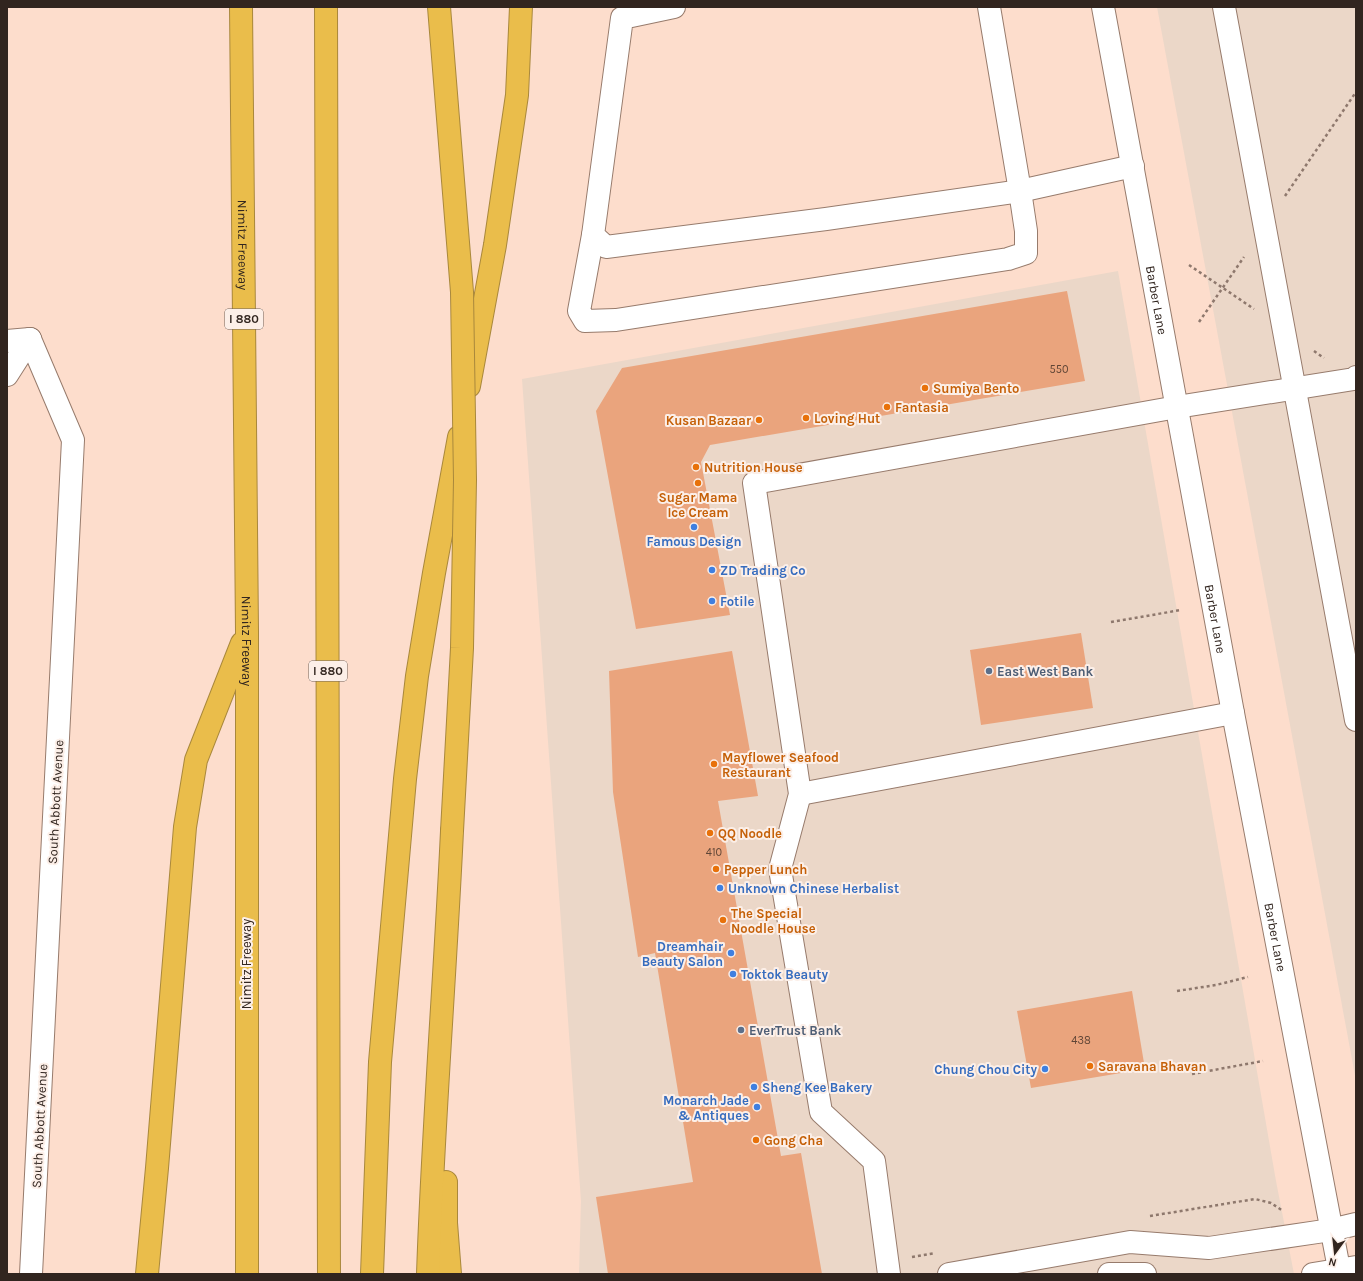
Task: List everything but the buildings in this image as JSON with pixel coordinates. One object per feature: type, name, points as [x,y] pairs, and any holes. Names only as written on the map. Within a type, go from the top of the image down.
[{"type":"highway","name":"Nimitz Freeway","points":[[241,7],[247,631],[247,1274]]},
{"type":"highway","name":"I 880","points":[[326,7],[330,1274]]},
{"type":"highway","points":[[428,1274],[430,1213],[447,941],[462,648],[465,480],[462,292],[439,7]]},
{"type":"highway","points":[[372,1274],[380,1062],[405,779],[417,676],[435,565],[494,245],[517,95],[521,7]]},
{"type":"highway","points":[[147,1274],[158,1168],[185,827],[196,760],[247,631]]},
{"type":"highway","points":[[447,941],[446,1223],[450,1274]]},
{"type":"street","points":[[674,7],[622,18],[593,235],[579,312],[585,321],[616,320],[1008,260],[1026,253],[1026,231],[1020,191],[989,7]]},
{"type":"street","name":"Barber Lane","points":[[1103,7],[1233,713],[1331,1230],[1345,1270]]},
{"type":"street","points":[[1224,7],[1356,720]]},
{"type":"street","points":[[593,235],[606,247],[826,219],[1020,191],[1132,166]]},
{"type":"street","points":[[7,341],[30,339]]},
{"type":"street","points":[[7,375],[30,339]]},
{"type":"street","name":"South Abbott Avenue","points":[[30,339],[73,440],[31,1274]]},
{"type":"street","points":[[890,1274],[874,1161],[821,1112],[780,870],[800,794],[754,483],[1177,407],[1295,389],[1356,377]]},
{"type":"street","points":[[800,794],[1233,713]]},
{"type":"street","points":[[950,1274],[1130,1242],[1209,1248],[1331,1230],[1356,1224]]},
{"type":"street","points":[[1313,1274],[1345,1270]]},
{"type":"street","points":[[1110,1274],[1145,1274]]},
{"type":"path","points":[[1110,622],[1180,610]]},
{"type":"path","points":[[1177,991],[1216,985],[1248,977]]},
{"type":"path","points":[[1192,1074],[1263,1061]]},
{"type":"shaded area","points":[[1157,7],[1356,7],[1356,1081]]},
{"type":"shaded area","points":[[1118,271],[1276,1181],[1294,1274],[579,1274],[581,1201],[522,379]]},
{"type":"place","name":"Sumiya Bento","points":[[925,388]]},
{"type":"place","name":"Fantasia","points":[[887,407]]},
{"type":"place","name":"Loving Hut","points":[[806,418]]},
{"type":"place","name":"Kusan Bazaar","points":[[759,420]]},
{"type":"place","name":"Nutrition House","points":[[696,467]]},
{"type":"place","name":"Sugar Mama Ice Cream","points":[[698,483]]},
{"type":"place","name":"Famous Design","points":[[694,527]]},
{"type":"place","name":"ZD Trading Co","points":[[712,570]]},
{"type":"place","name":"Fotile","points":[[712,601]]},
{"type":"place","name":"East West Bank","points":[[989,671]]},
{"type":"place","name":"Mayflower Seafood Restaurant","points":[[714,764]]},
{"type":"place","name":"QQ Noodle","points":[[710,833]]},
{"type":"place","name":"Pepper Lunch","points":[[716,869]]},
{"type":"place","name":"Unknown Chinese Herbalist","points":[[720,888]]},
{"type":"place","name":"The Special Noodle House","points":[[723,920]]},
{"type":"place","name":"Dreamhair Beauty Salon","points":[[731,953]]},
{"type":"place","name":"Toktok Beauty","points":[[733,974]]},
{"type":"place","name":"EverTrust Bank","points":[[741,1030]]},
{"type":"place","name":"Saravana Bhavan","points":[[1090,1066]]},
{"type":"place","name":"Chung Chou City","points":[[1045,1069]]},
{"type":"place","name":"Sheng Kee Bakery","points":[[754,1087]]},
{"type":"place","name":"Monarch Jade & Antiques","points":[[757,1107]]},
{"type":"place","name":"Gong Cha","points":[[756,1140]]}]
